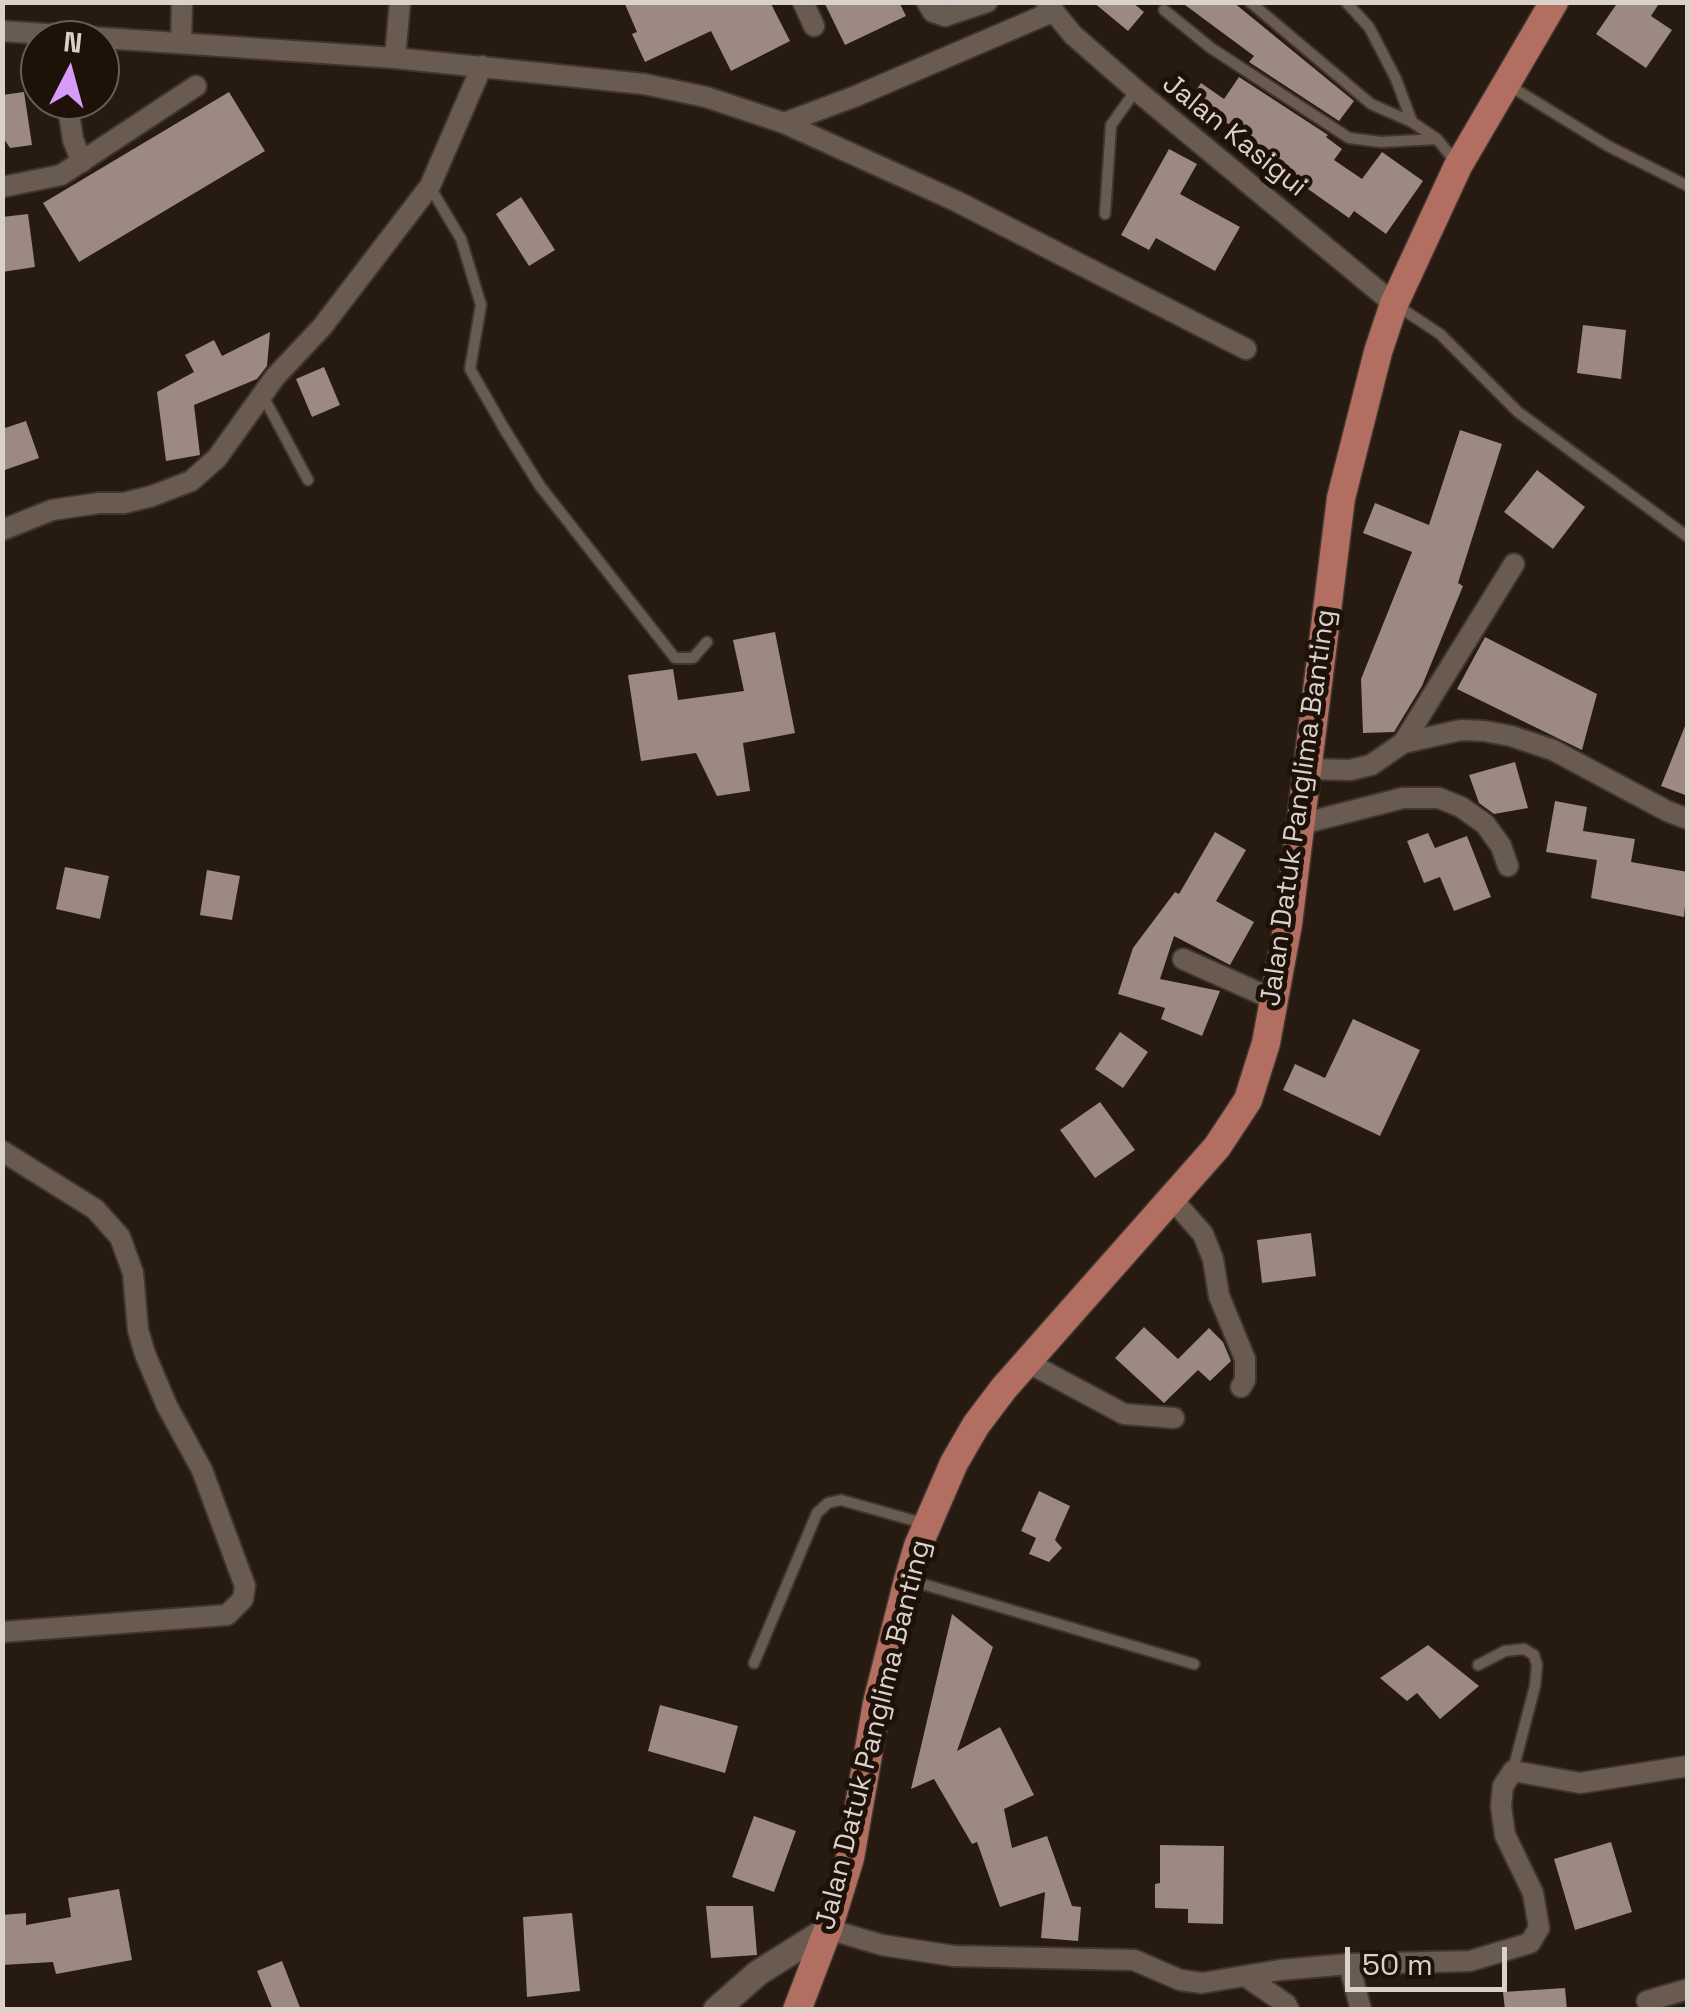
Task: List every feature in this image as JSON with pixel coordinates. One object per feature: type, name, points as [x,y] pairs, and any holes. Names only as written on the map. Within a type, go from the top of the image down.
[{"type":"main road","name":"Jalan Datuk Panglima Banting","points":[[797,2010],[850,1858],[877,1703],[908,1580],[926,1524],[954,1463],[976,1425],[1025,1361],[1217,1147],[1248,1100],[1275,1000],[1302,824],[1341,498],[1362,409],[1394,304],[1458,166],[1554,2]]},
{"type":"street","points":[[180,42],[182,2]]},
{"type":"street","points":[[395,58],[400,2]]},
{"type":"street","points":[[803,2],[814,26]]},
{"type":"street","points":[[928,2],[933,12],[945,16],[987,2]]},
{"type":"street","points":[[784,123],[856,96],[1049,7]]},
{"type":"street","name":"Jalan Kasigui","points":[[1049,7],[1136,90],[1394,304]]},
{"type":"street","points":[[120,40],[482,66],[644,84],[706,97],[784,123],[956,201],[1246,349]]},
{"type":"street","points":[[2,530],[52,510],[99,503],[124,504],[191,481],[217,458],[275,377],[322,327],[430,186],[482,66]]},
{"type":"street","points":[[2,187],[46,180],[82,162],[196,86]]},
{"type":"street","points":[[70,120],[82,162]]},
{"type":"street","points":[[1403,743],[1514,564]]},
{"type":"street","points":[[1308,770],[1350,770],[1371,765],[1403,743],[1460,730],[1511,736],[1553,750],[1667,812],[1688,819]]},
{"type":"street","points":[[1302,824],[1403,798],[1438,798],[1461,807],[1485,824],[1501,846],[1508,866]]},
{"type":"street","points":[[1183,959],[1275,1000]]},
{"type":"street","points":[[2,1151],[95,1210],[120,1237],[133,1273],[138,1330],[145,1354],[166,1406],[202,1470],[244,1586],[243,1600],[227,1615],[2,1632]]},
{"type":"street","points":[[1172,1198],[1203,1234],[1213,1259],[1219,1296],[1245,1360],[1241,1387]]},
{"type":"street","points":[[1025,1361],[1124,1414],[1174,1418]]},
{"type":"street","points":[[716,2010],[758,1973],[828,1929],[882,1946],[954,1956],[1134,1960],[1188,1982],[1349,1964],[1470,1961],[1510,1951],[1530,1943],[1539,1928],[1533,1894],[1505,1835],[1500,1806],[1503,1786],[1513,1771],[1580,1782],[1688,1766]]},
{"type":"street","points":[[1349,1964],[1361,2010]]},
{"type":"street","points":[[1248,1978],[1289,2010]]},
{"type":"street","points":[[1647,2001],[1688,1989]]},
{"type":"lane","points":[[1250,2],[1372,104],[1438,138],[1458,166]]},
{"type":"lane","points":[[1346,2],[1368,28],[1396,79],[1412,122]]},
{"type":"lane","points":[[1164,10],[1211,48],[1349,138],[1382,142],[1438,138]]},
{"type":"lane","points":[[1505,82],[1608,146],[1688,186]]},
{"type":"lane","points":[[1106,214],[1111,124],[1136,90]]},
{"type":"lane","points":[[430,186],[461,239],[482,305],[470,369],[505,430],[540,486],[675,658],[693,658],[707,642]]},
{"type":"lane","points":[[1394,304],[1440,334],[1518,412],[1688,538]]},
{"type":"lane","points":[[263,396],[308,480]]},
{"type":"lane","points":[[754,1663],[817,1513],[828,1503],[841,1500],[926,1524]]},
{"type":"lane","points":[[908,1580],[1194,1664]]},
{"type":"lane","points":[[1478,1665],[1505,1650],[1524,1649],[1534,1655],[1534,1686],[1513,1771]]},
{"type":"building","points":[[624,2],[770,2],[790,41],[731,71],[711,31],[645,62],[632,34],[637,32]]},
{"type":"building","points":[[824,2],[899,2],[906,16],[845,45]]},
{"type":"building","points":[[1093,2],[1132,2],[1144,12],[1128,31]]},
{"type":"building","points":[[1181,2],[1233,2],[1354,101],[1339,121],[1249,62],[1254,56]]},
{"type":"building","points":[[1618,2],[1660,2],[1651,16],[1672,30],[1646,68],[1596,34]]},
{"type":"building","points":[[1239,77],[1328,135],[1342,149],[1334,160],[1362,179],[1382,152],[1423,181],[1386,234],[1354,211],[1349,218],[1243,143],[1247,137],[1191,98],[1201,83],[1224,99]]},
{"type":"building","points":[[229,92],[265,151],[79,262],[43,203]]},
{"type":"building","points":[[20,93],[20,120],[28,120],[32,145],[10,148],[2,136],[2,95]]},
{"type":"building","points":[[1169,149],[1197,164],[1180,194],[1240,227],[1215,271],[1156,238],[1149,250],[1121,235]]},
{"type":"building","points":[[521,197],[555,250],[529,266],[496,214]]},
{"type":"building","points":[[28,214],[35,267],[2,272],[2,217]]},
{"type":"building","points":[[1583,325],[1626,330],[1621,379],[1577,373]]},
{"type":"building","points":[[270,332],[267,366],[257,379],[194,405],[200,455],[166,461],[157,392],[194,372],[185,355],[214,340],[222,356]]},
{"type":"building","points":[[324,367],[340,405],[312,417],[296,379]]},
{"type":"building","points":[[26,421],[39,458],[2,471],[2,429]]},
{"type":"building","points":[[1460,430],[1502,444],[1458,583],[1463,586],[1422,686],[1394,732],[1363,733],[1361,679],[1412,552],[1363,533],[1375,503],[1429,525]]},
{"type":"building","points":[[1537,470],[1585,507],[1553,549],[1504,512]]},
{"type":"building","points":[[775,632],[795,733],[743,743],[750,791],[717,796],[696,753],[641,761],[628,675],[673,669],[678,700],[744,691],[733,640]]},
{"type":"building","points":[[1485,637],[1597,694],[1582,750],[1457,689]]},
{"type":"building","points":[[1688,722],[1688,796],[1661,786]]},
{"type":"building","points":[[1515,762],[1528,808],[1494,814],[1479,803],[1469,775]]},
{"type":"building","points":[[1555,801],[1587,807],[1583,831],[1635,839],[1631,862],[1688,872],[1684,917],[1591,898],[1597,860],[1546,852]]},
{"type":"building","points":[[1215,832],[1246,850],[1216,901],[1254,922],[1230,965],[1174,936],[1160,979],[1220,991],[1202,1036],[1161,1019],[1165,1008],[1118,994],[1133,948],[1175,892],[1179,894]]},
{"type":"building","points":[[1428,833],[1435,848],[1467,836],[1491,897],[1454,911],[1440,877],[1424,883],[1407,841]]},
{"type":"building","points":[[65,867],[109,876],[100,919],[56,909]]},
{"type":"building","points":[[207,870],[240,876],[232,920],[200,915]]},
{"type":"building","points":[[1353,1019],[1420,1050],[1380,1136],[1283,1090],[1295,1064],[1325,1078]]},
{"type":"building","points":[[1120,1032],[1148,1052],[1123,1088],[1095,1069]]},
{"type":"building","points":[[1100,1102],[1135,1150],[1095,1178],[1060,1130]]},
{"type":"building","points":[[1311,1233],[1316,1276],[1262,1283],[1257,1240]]},
{"type":"building","points":[[1144,1327],[1178,1359],[1209,1328],[1223,1342],[1231,1361],[1210,1381],[1198,1370],[1164,1403],[1115,1358]]},
{"type":"building","points":[[1039,1491],[1070,1506],[1055,1540],[1062,1548],[1049,1562],[1029,1554],[1036,1538],[1021,1531]]},
{"type":"building","points":[[952,1614],[993,1647],[957,1751],[1000,1727],[1034,1795],[1004,1809],[1012,1848],[1047,1836],[1072,1906],[1081,1907],[1078,1941],[1041,1938],[1045,1892],[1000,1907],[977,1842],[972,1844],[934,1779],[911,1789]]},
{"type":"building","points":[[1428,1645],[1479,1686],[1440,1719],[1417,1693],[1407,1701],[1380,1678]]},
{"type":"building","points":[[660,1705],[738,1726],[725,1773],[648,1751]]},
{"type":"building","points":[[754,1816],[796,1831],[774,1892],[732,1877]]},
{"type":"building","points":[[1611,1842],[1632,1912],[1575,1930],[1554,1859]]},
{"type":"building","points":[[1160,1845],[1224,1846],[1223,1924],[1188,1923],[1188,1909],[1155,1908],[1155,1884],[1160,1883]]},
{"type":"building","points":[[119,1889],[132,1960],[56,1974],[53,1962],[2,1965],[2,1915],[26,1913],[26,1925],[71,1917],[68,1898]]},
{"type":"building","points":[[706,1906],[753,1906],[757,1955],[711,1958]]},
{"type":"building","points":[[572,1913],[580,1991],[527,1997],[523,1917]]},
{"type":"building","points":[[282,1961],[301,2010],[273,2010],[257,1971]]},
{"type":"building","points":[[1565,1988],[1567,2010],[1505,2010],[1503,1992]]}]
